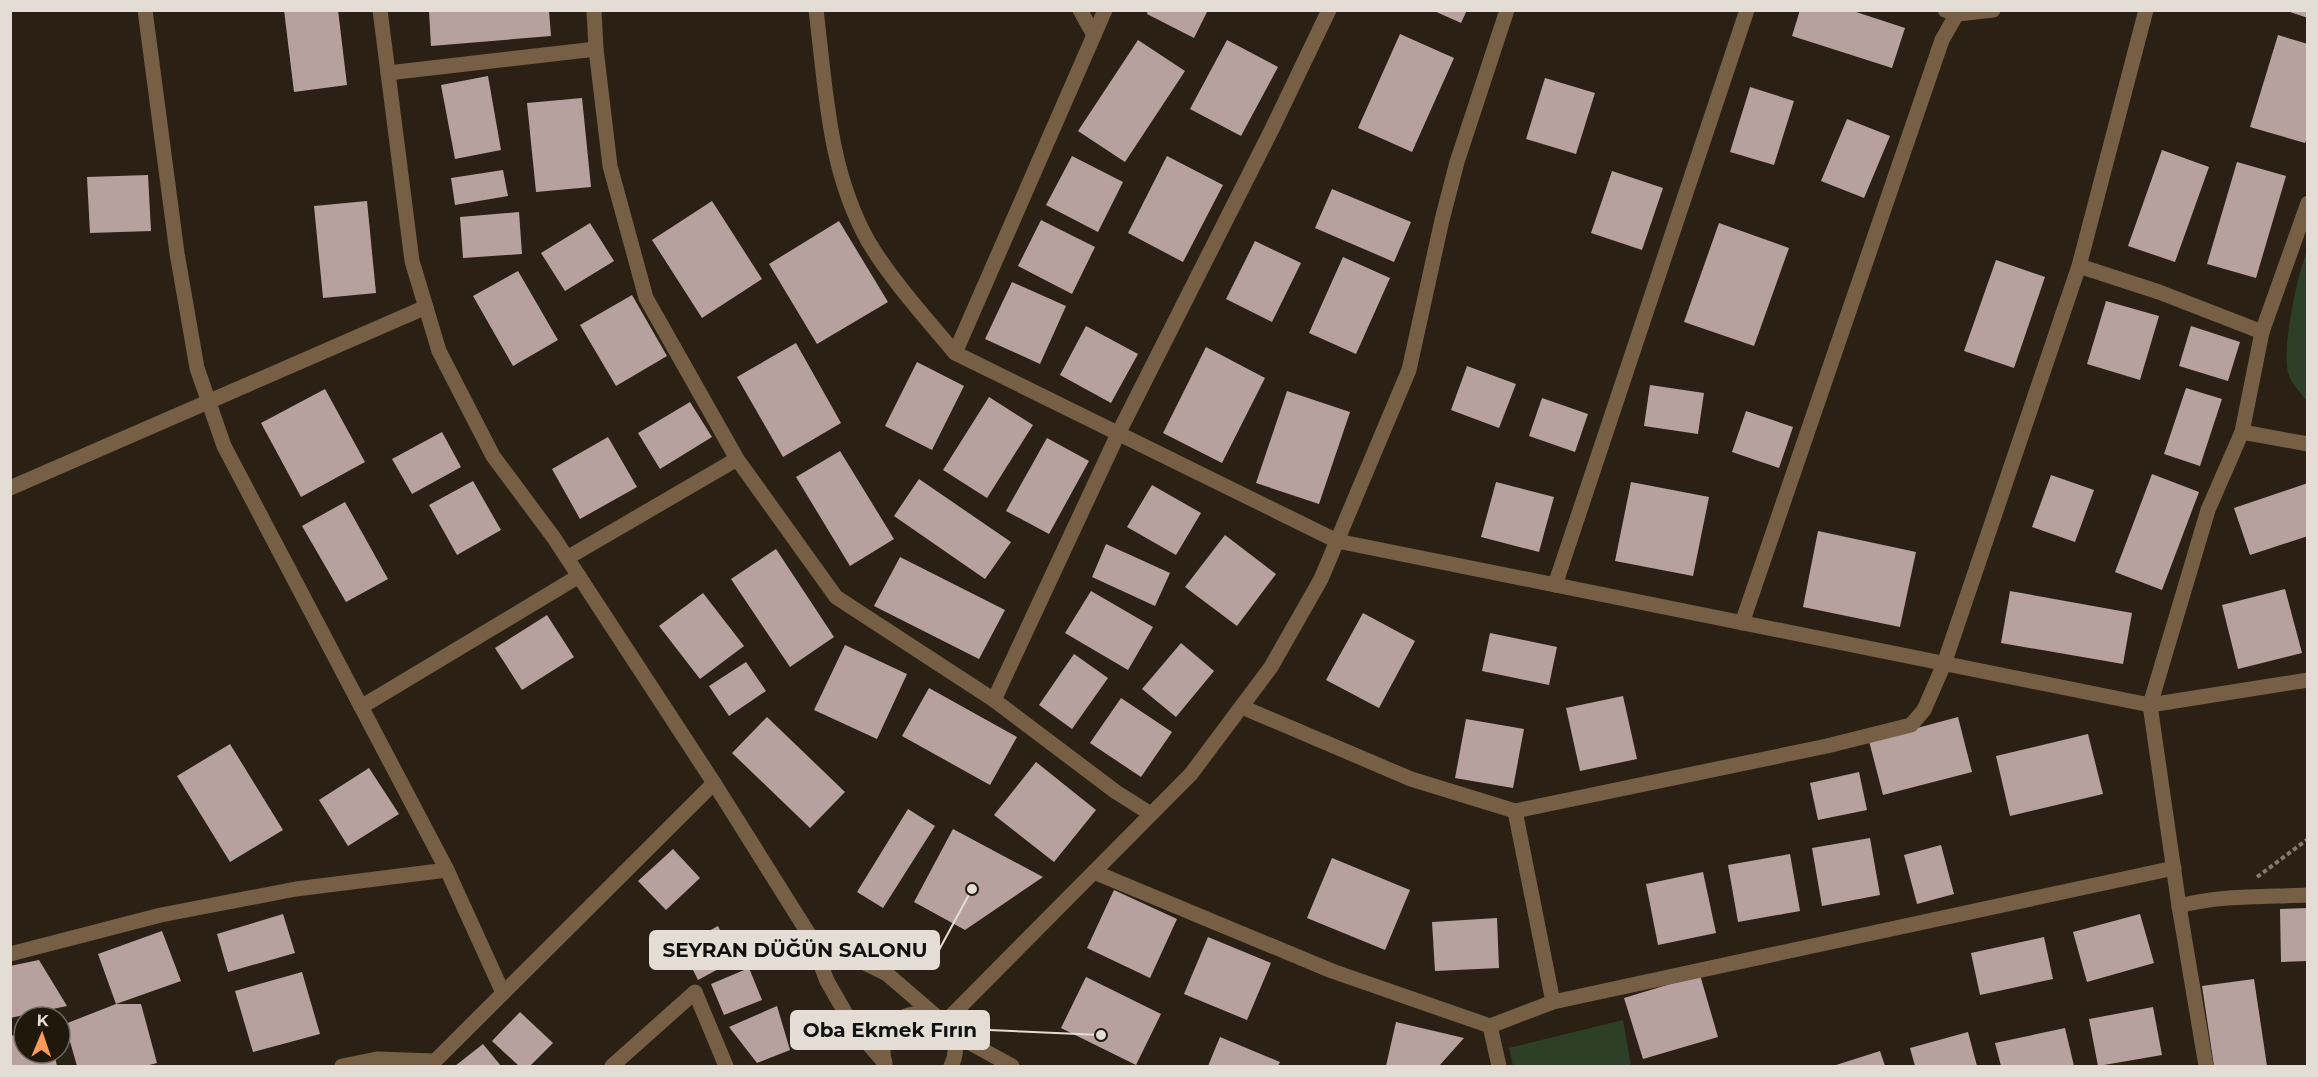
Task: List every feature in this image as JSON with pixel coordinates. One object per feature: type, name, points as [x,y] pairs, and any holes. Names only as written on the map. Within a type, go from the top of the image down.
[{"type":"street","points":[[145,10],[177,253],[197,368],[224,446],[447,870],[503,993]]},
{"type":"street","points":[[380,10],[412,261],[439,351],[493,456],[567,558],[714,783],[810,936],[826,981],[853,1026],[880,1060]]},
{"type":"street","points":[[594,10],[596,49],[610,166],[646,298],[737,459],[836,597],[994,700],[1116,792],[1151,814]]},
{"type":"street","points":[[816,10],[831,140],[849,199],[868,241],[955,353],[1337,541],[2150,705],[2307,680]]},
{"type":"street","points":[[1080,10],[1094,35]]},
{"type":"street","points":[[955,353],[1105,10]]},
{"type":"street","points":[[994,700],[1118,434],[1329,10]]},
{"type":"street","points":[[943,1024],[1191,774],[1270,667],[1310,599],[1321,579],[1408,370],[1454,173],[1507,10]]},
{"type":"street","points":[[1555,585],[1747,10]]},
{"type":"street","points":[[1742,623],[1942,40],[1954,12],[1993,10]]},
{"type":"street","points":[[1242,707],[1411,779],[1515,810],[1827,746],[1911,725],[1924,710],[1944,664],[2079,266],[2146,10]]},
{"type":"street","points":[[388,73],[596,49]]},
{"type":"street","points":[[2206,1066],[2179,906],[2150,705],[2208,510],[2242,432],[2262,332],[2307,203]]},
{"type":"street","points":[[2079,266],[2159,292],[2262,332]]},
{"type":"street","points":[[10,488],[426,307]]},
{"type":"street","points":[[2242,432],[2307,444]]},
{"type":"street","points":[[567,558],[737,459]]},
{"type":"street","points":[[361,707],[579,576]]},
{"type":"street","points":[[342,1066],[377,1059],[433,1064],[714,783]]},
{"type":"street","points":[[1515,810],[1553,1002]]},
{"type":"street","points":[[1094,872],[1332,971],[1490,1026],[1553,1002],[2174,868]]},
{"type":"street","points":[[10,954],[161,915],[296,889],[447,870]]},
{"type":"street","points":[[2179,906],[2199,900],[2230,897],[2307,896]]},
{"type":"street","points":[[810,936],[887,974],[943,1024],[956,1050],[951,1066]]},
{"type":"street","points":[[612,1066],[695,992],[726,1066]]},
{"type":"street","points":[[880,1060],[886,1032],[899,1019],[916,1013],[943,1024],[1012,1066]]},
{"type":"street","points":[[1490,1026],[1499,1066]]},
{"type":"path","points":[[2256,878],[2307,839]]},
{"type":"green space","points":[[2307,251],[2307,402],[2290,379],[2287,350],[2295,294]]},
{"type":"green space","points":[[1623,1020],[1631,1066],[1513,1066],[1509,1048]]},
{"type":"building","points":[[284,10],[338,10],[347,85],[294,92]]},
{"type":"building","points":[[549,10],[551,36],[431,46],[429,11]]},
{"type":"building","points":[[1148,10],[1208,10],[1194,38],[1147,14]]},
{"type":"building","points":[[1432,10],[1467,10],[1461,23]]},
{"type":"building","points":[[1800,10],[1850,10],[1905,28],[1892,68],[1792,36]]},
{"type":"building","points":[[2308,10],[2308,18],[2287,11]]},
{"type":"building","points":[[1400,34],[1454,58],[1412,152],[1358,128]]},
{"type":"building","points":[[2278,35],[2308,44],[2308,136],[2305,143],[2250,127]]},
{"type":"building","points":[[1138,40],[1185,71],[1125,162],[1078,131]]},
{"type":"building","points":[[1227,40],[1278,67],[1241,136],[1190,109]]},
{"type":"building","points":[[488,76],[501,150],[455,159],[441,85]]},
{"type":"building","points":[[1545,78],[1595,93],[1576,154],[1526,139]]},
{"type":"building","points":[[1750,87],[1794,101],[1774,165],[1730,152]]},
{"type":"building","points":[[582,98],[591,187],[536,192],[527,103]]},
{"type":"building","points":[[1847,119],[1890,136],[1864,198],[1821,181]]},
{"type":"building","points":[[2162,150],[2209,167],[2175,262],[2128,246]]},
{"type":"building","points":[[1072,156],[1123,182],[1098,232],[1046,205]]},
{"type":"building","points":[[1167,156],[1223,185],[1183,262],[1128,233]]},
{"type":"building","points":[[2237,162],[2286,176],[2256,278],[2207,264]]},
{"type":"building","points":[[503,170],[508,196],[455,205],[451,178]]},
{"type":"building","points":[[1612,171],[1663,188],[1642,250],[1591,233]]},
{"type":"building","points":[[148,175],[151,231],[90,233],[87,177]]},
{"type":"building","points":[[1332,189],[1411,222],[1394,262],[1315,228]]},
{"type":"building","points":[[367,201],[376,293],[323,298],[314,206]]},
{"type":"building","points":[[712,201],[762,279],[702,318],[652,240]]},
{"type":"building","points":[[519,212],[522,254],[463,258],[460,217]]},
{"type":"building","points":[[1041,220],[1095,247],[1072,294],[1018,266]]},
{"type":"building","points":[[839,221],[888,302],[817,344],[769,264]]},
{"type":"building","points":[[590,223],[614,261],[565,291],[541,253]]},
{"type":"building","points":[[1719,223],[1789,248],[1754,346],[1684,322]]},
{"type":"building","points":[[1255,241],[1301,263],[1272,322],[1226,299]]},
{"type":"building","points":[[1343,257],[1390,278],[1356,354],[1309,333]]},
{"type":"building","points":[[1996,260],[2045,277],[2014,368],[1964,351]]},
{"type":"building","points":[[518,271],[558,340],[513,366],[473,296]]},
{"type":"building","points":[[1012,282],[1066,306],[1040,364],[985,339]]},
{"type":"building","points":[[632,295],[667,356],[616,386],[580,325]]},
{"type":"building","points":[[2106,301],[2159,316],[2140,380],[2087,364]]},
{"type":"building","points":[[1086,326],[1138,354],[1111,403],[1060,375]]},
{"type":"building","points":[[2191,326],[2240,342],[2228,381],[2179,366]]},
{"type":"building","points":[[796,343],[841,423],[783,457],[737,377]]},
{"type":"building","points":[[1206,347],[1265,378],[1222,463],[1163,433]]},
{"type":"building","points":[[917,362],[964,386],[932,450],[885,426]]},
{"type":"building","points":[[1467,366],[1516,384],[1499,428],[1451,410]]},
{"type":"building","points":[[1650,385],[1704,393],[1698,434],[1644,426]]},
{"type":"building","points":[[2186,388],[2222,399],[2200,466],[2164,454]]},
{"type":"building","points":[[325,389],[365,462],[301,497],[261,423]]},
{"type":"building","points":[[1287,391],[1350,412],[1319,504],[1256,483]]},
{"type":"building","points":[[989,397],[1033,425],[987,498],[943,470]]},
{"type":"building","points":[[1542,398],[1588,414],[1575,452],[1529,436]]},
{"type":"building","points":[[690,402],[712,437],[660,469],[638,433]]},
{"type":"building","points":[[1746,411],[1793,427],[1779,468],[1732,452]]},
{"type":"building","points":[[442,432],[461,467],[412,494],[392,459]]},
{"type":"building","points":[[608,437],[637,487],[580,519],[552,469]]},
{"type":"building","points":[[1047,438],[1089,461],[1049,534],[1006,511]]},
{"type":"building","points":[[840,451],[894,539],[850,566],[796,477]]},
{"type":"building","points":[[2152,474],[2199,492],[2162,590],[2115,572]]},
{"type":"building","points":[[2051,475],[2094,490],[2075,542],[2032,527]]},
{"type":"building","points":[[919,479],[1011,542],[985,579],[894,516]]},
{"type":"building","points":[[473,481],[501,530],[457,555],[429,505]]},
{"type":"building","points":[[1496,482],[1554,497],[1539,552],[1481,537]]},
{"type":"building","points":[[1631,482],[1709,497],[1693,576],[1615,561]]},
{"type":"building","points":[[2308,483],[2308,536],[2250,555],[2234,508]]},
{"type":"building","points":[[1152,485],[1201,513],[1176,555],[1127,527]]},
{"type":"building","points":[[345,502],[388,579],[346,602],[302,526]]},
{"type":"building","points":[[1818,531],[1916,552],[1900,627],[1803,607]]},
{"type":"building","points":[[1225,535],[1276,574],[1237,626],[1185,587]]},
{"type":"building","points":[[1106,544],[1170,573],[1155,606],[1092,577]]},
{"type":"building","points":[[776,549],[834,637],[790,667],[731,579]]},
{"type":"building","points":[[900,557],[1005,610],[979,659],[874,606]]},
{"type":"building","points":[[2285,589],[2302,653],[2238,669],[2222,605]]},
{"type":"building","points":[[1091,591],[1153,627],[1128,670],[1065,633]]},
{"type":"building","points":[[2010,591],[2132,613],[2123,664],[2001,643]]},
{"type":"building","points":[[703,593],[744,646],[700,679],[659,626]]},
{"type":"building","points":[[1363,613],[1415,641],[1379,708],[1326,680]]},
{"type":"building","points":[[547,615],[574,657],[522,690],[495,648]]},
{"type":"building","points":[[1490,633],[1557,647],[1549,685],[1482,671]]},
{"type":"building","points":[[1181,643],[1214,671],[1176,717],[1142,689]]},
{"type":"building","points":[[845,645],[907,674],[877,739],[814,710]]},
{"type":"building","points":[[1074,654],[1108,678],[1072,729],[1039,705]]},
{"type":"building","points":[[746,662],[766,691],[729,716],[709,686]]},
{"type":"building","points":[[929,688],[1017,737],[990,785],[902,736]]},
{"type":"building","points":[[1623,696],[1637,759],[1580,771],[1566,708]]},
{"type":"building","points":[[1121,698],[1172,732],[1141,777],[1090,743]]},
{"type":"building","points":[[767,717],[845,792],[810,828],[732,753]]},
{"type":"building","points":[[1958,717],[1972,772],[1883,795],[1869,741]]},
{"type":"building","points":[[1466,719],[1524,729],[1513,788],[1455,778]]},
{"type":"building","points":[[2088,734],[2103,794],[2010,816],[1996,756]]},
{"type":"building","points":[[230,744],[283,830],[230,862],[177,776]]},
{"type":"building","points":[[1036,762],[1096,810],[1054,862],[994,815]]},
{"type":"building","points":[[369,768],[399,814],[348,846],[319,800]]},
{"type":"building","points":[[1859,772],[1867,810],[1818,820],[1810,783]]},
{"type":"building","points":[[908,809],[935,826],[883,908],[857,892]]},
{"type":"building","points":[[953,829],[1043,877],[965,930],[914,902]]},
{"type":"building","points":[[1870,838],[1880,895],[1822,906],[1812,848]]},
{"type":"building","points":[[1941,845],[1954,894],[1917,904],[1904,855]]},
{"type":"building","points":[[673,849],[700,878],[666,910],[638,881]]},
{"type":"building","points":[[1790,854],[1800,911],[1738,922],[1728,865]]},
{"type":"building","points":[[1332,858],[1410,890],[1385,950],[1307,918]]},
{"type":"building","points":[[1703,872],[1716,933],[1658,945],[1646,884]]},
{"type":"building","points":[[1114,890],[1177,919],[1150,978],[1087,948]]},
{"type":"building","points":[[2308,908],[2308,961],[2281,962],[2280,909]]},
{"type":"building","points":[[283,914],[295,953],[228,972],[217,934]]},
{"type":"building","points":[[2140,914],[2154,963],[2087,982],[2073,932]]},
{"type":"building","points":[[1497,918],[1499,968],[1435,971],[1432,922]]},
{"type":"building","points":[[718,926],[735,960],[698,980],[681,946]]},
{"type":"building","points":[[162,931],[181,981],[116,1004],[98,954]]},
{"type":"building","points":[[1208,937],[1271,963],[1247,1020],[1184,994]]},
{"type":"building","points":[[2044,937],[2053,979],[1980,995],[1971,953]]},
{"type":"building","points":[[39,960],[66,1005],[12,1005],[12,1018],[10,1018],[10,966]]},
{"type":"building","points":[[749,968],[762,1000],[724,1015],[711,984]]},
{"type":"building","points":[[302,972],[320,1034],[253,1052],[235,991]]},
{"type":"building","points":[[1700,975],[1718,1037],[1643,1059],[1624,998]]},
{"type":"building","points":[[1086,977],[1161,1014],[1136,1065],[1061,1028]]},
{"type":"building","points":[[2254,979],[2267,1066],[2214,1066],[2202,986]]},
{"type":"building","points":[[116,1004],[141,1004],[157,1063],[145,1066],[77,1066],[72,1048],[72,1021]]},
{"type":"building","points":[[777,1006],[790,1050],[757,1063],[729,1027]]},
{"type":"building","points":[[2153,1007],[2162,1055],[2098,1066],[2089,1019]]},
{"type":"building","points":[[520,1012],[553,1043],[530,1066],[519,1066],[492,1041]]},
{"type":"building","points":[[1396,1022],[1464,1038],[1439,1066],[1386,1066]]},
{"type":"building","points":[[2065,1028],[2074,1066],[2001,1066],[1995,1043]]},
{"type":"building","points":[[1968,1032],[1977,1066],[1915,1066],[1910,1048]]},
{"type":"building","points":[[10,1036],[12,1036],[12,1065],[57,1066],[10,1066]]},
{"type":"building","points":[[1220,1037],[1280,1062],[1278,1066],[1208,1066]]},
{"type":"building","points":[[483,1044],[501,1066],[455,1066]]},
{"type":"building","points":[[1880,1051],[1885,1066],[1833,1066]]},
{"type":"place","name":"SEYRAN DÜĞÜN SALONU","points":[[972,889]]},
{"type":"place","name":"Oba Ekmek Fırın","points":[[1101,1035]]}]
